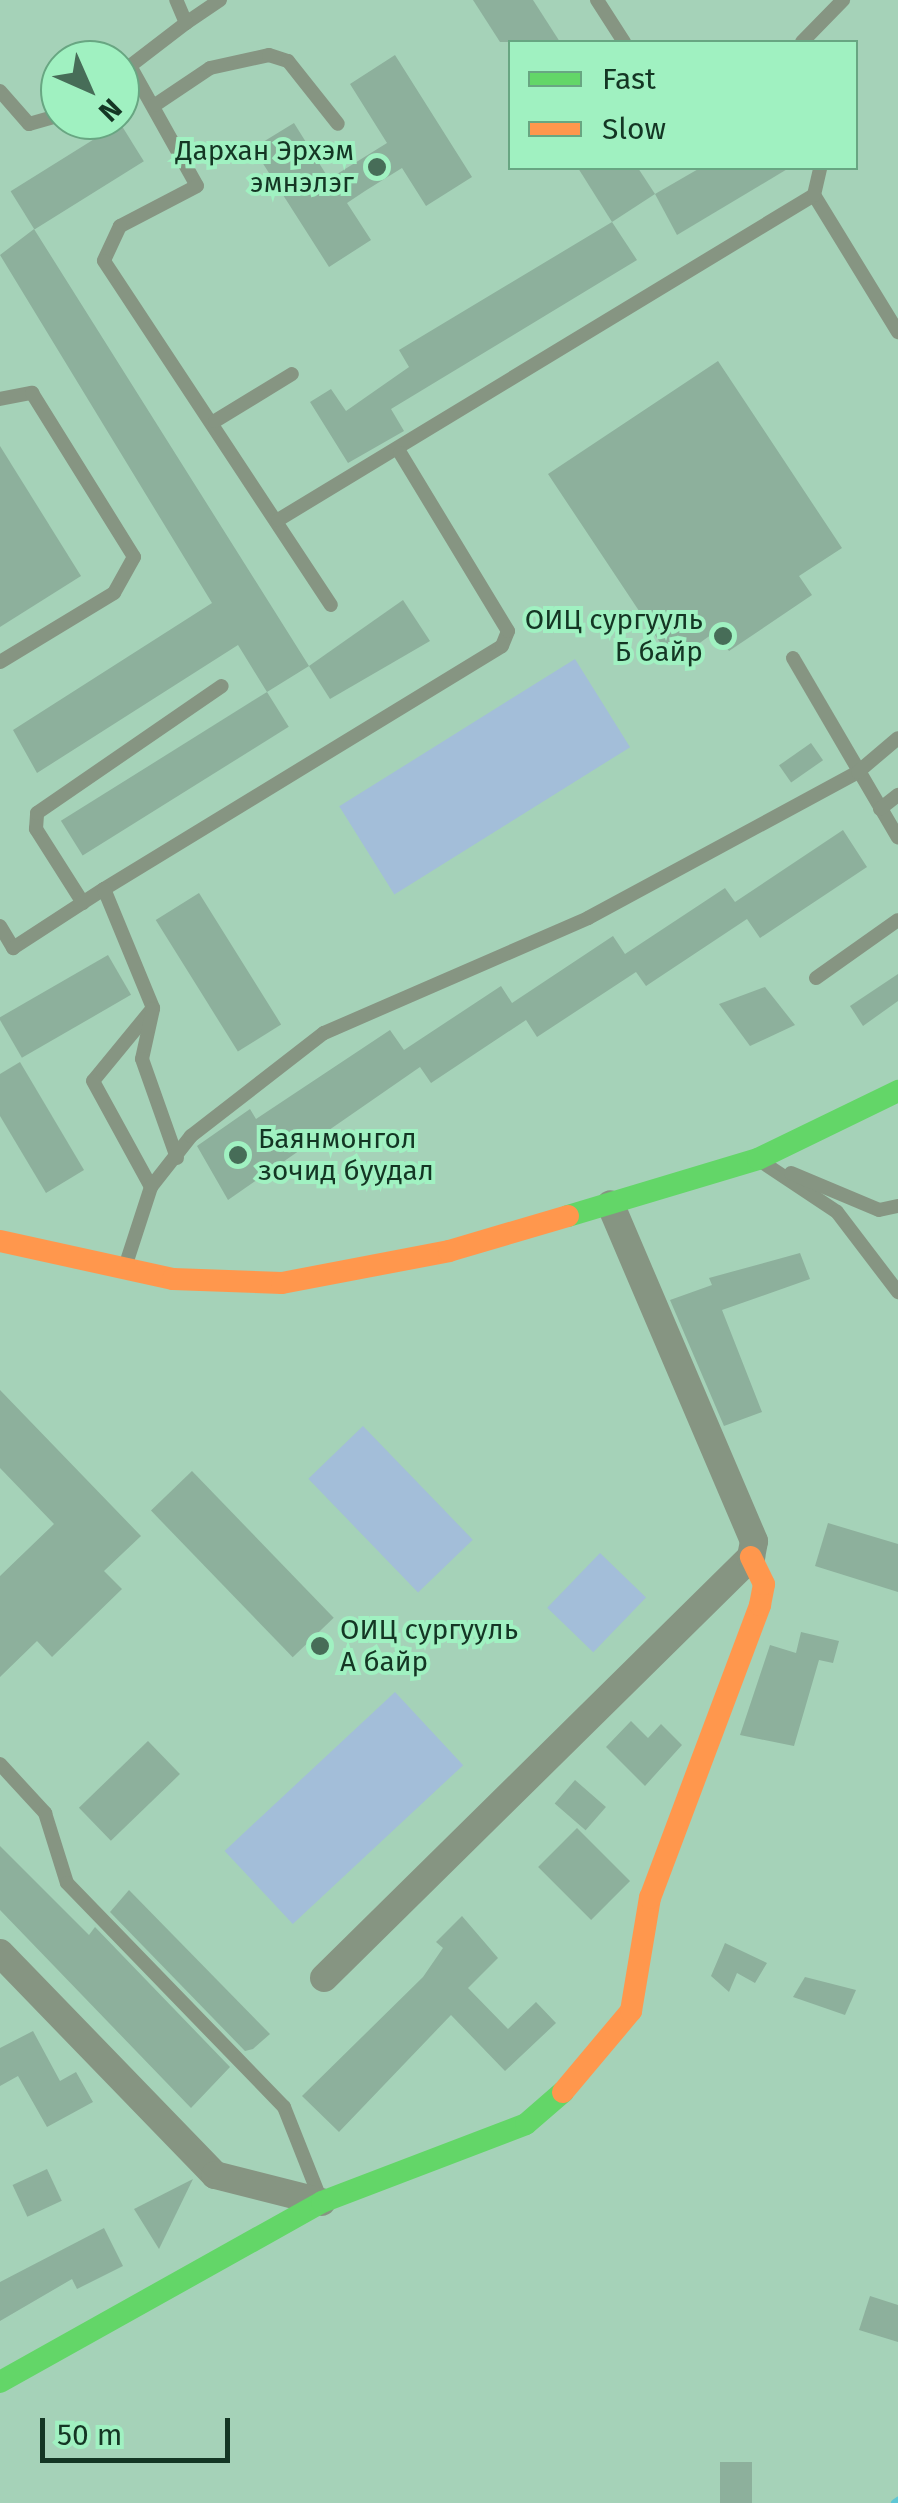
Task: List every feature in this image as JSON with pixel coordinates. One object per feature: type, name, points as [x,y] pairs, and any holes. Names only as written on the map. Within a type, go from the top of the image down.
[{"type":"street","points":[[0,1241],[124,1269],[282,1283],[449,1252],[758,1159],[898,1091]]},
{"type":"street","points":[[324,1978],[751,1557],[754,1542],[610,1204]]},
{"type":"street","points":[[0,2382],[322,2202],[526,2124],[582,2076],[630,2011],[650,1898],[760,1605],[764,1584],[751,1557]]},
{"type":"street","points":[[0,1953],[215,2175],[322,2202]]},
{"type":"lane","points":[[176,0],[186,23]]},
{"type":"lane","points":[[140,58],[220,0]]},
{"type":"lane","points":[[598,0],[623,40]]},
{"type":"lane","points":[[804,40],[843,0]]},
{"type":"lane","points":[[155,105],[210,68],[269,54],[288,61],[338,124]]},
{"type":"lane","points":[[140,87],[155,105],[197,186],[120,226],[104,261],[214,421],[332,605]]},
{"type":"lane","points":[[0,91],[28,124],[40,120]]},
{"type":"lane","points":[[820,170],[814,195],[898,332]]},
{"type":"lane","points":[[278,520],[400,453],[814,195]]},
{"type":"lane","points":[[214,421],[292,374]]},
{"type":"lane","points":[[0,399],[32,393],[134,557],[114,594],[0,662]]},
{"type":"lane","points":[[0,926],[14,948],[502,646],[508,631],[400,453]]},
{"type":"lane","points":[[793,658],[898,838]]},
{"type":"lane","points":[[83,903],[36,829],[37,814],[222,686]]},
{"type":"lane","points":[[124,1269],[151,1187],[177,1158],[190,1136],[324,1032],[588,918],[858,772],[898,738]]},
{"type":"lane","points":[[880,809],[898,794]]},
{"type":"lane","points":[[104,889],[153,1008],[142,1059],[177,1158]]},
{"type":"lane","points":[[816,978],[898,920]]},
{"type":"lane","points":[[151,1187],[93,1081],[153,1008]]},
{"type":"lane","points":[[758,1159],[879,1210],[898,1206]]},
{"type":"lane","points":[[758,1159],[838,1212],[898,1292]]},
{"type":"lane","points":[[0,1764],[45,1813],[67,1883],[294,2120],[322,2202]]},
{"type":"shaded area","points":[[575,659],[630,747],[394,895],[339,806]]},
{"type":"shaded area","points":[[363,1426],[473,1540],[418,1592],[308,1479]]},
{"type":"shaded area","points":[[600,1553],[646,1597],[593,1652],[547,1608]]},
{"type":"shaded area","points":[[395,1692],[463,1765],[293,1924],[225,1851]]},
{"type":"building","points":[[473,0],[533,0],[559,40],[508,40],[500,42]]},
{"type":"building","points":[[395,55],[472,177],[426,206],[402,168],[365,191],[347,203],[371,240],[329,267],[253,148],[294,123],[329,179],[387,143],[350,84]]},
{"type":"building","points":[[93,140],[131,140],[144,161],[34,230],[11,191]]},
{"type":"building","points":[[579,170],[639,170],[655,194],[612,222]]},
{"type":"building","points":[[697,170],[786,170],[677,235],[655,194]]},
{"type":"building","points":[[612,222],[637,260],[391,409],[404,431],[348,463],[310,402],[331,389],[346,411],[409,367],[399,350]]},
{"type":"building","points":[[34,229],[309,666],[267,692],[238,645],[37,773],[13,730],[212,603],[0,255]]},
{"type":"building","name":"ОИЦ сургууль Б байр","points":[[718,361],[842,548],[799,576],[812,595],[729,651],[715,632],[673,662],[548,474]]},
{"type":"building","points":[[0,446],[81,576],[0,627]]},
{"type":"building","points":[[403,600],[430,641],[330,699],[309,666]]},
{"type":"building","points":[[267,692],[289,727],[83,856],[61,821]]},
{"type":"building","points":[[811,743],[823,760],[791,783],[779,765]]},
{"type":"building","points":[[843,830],[867,867],[760,938],[747,919],[646,986],[636,972],[537,1037],[526,1020],[431,1083],[420,1067],[228,1200],[197,1146],[250,1109],[256,1119],[390,1030],[404,1050],[501,986],[512,1003],[613,936],[625,954],[725,888],[735,902]]},
{"type":"building","points":[[199,893],[281,1024],[238,1051],[156,920]]},
{"type":"building","points":[[108,955],[131,995],[22,1058],[0,1017]]},
{"type":"building","points":[[898,974],[898,1001],[863,1026],[850,1006]]},
{"type":"building","points":[[765,987],[795,1025],[750,1046],[719,1004]]},
{"type":"building","points":[[20,1062],[84,1170],[46,1193],[0,1116],[0,1074]]},
{"type":"building","points":[[800,1253],[810,1279],[722,1310],[762,1412],[724,1426],[670,1300],[712,1285],[709,1278]]},
{"type":"building","name":"ОИЦ сургууль А байр","points":[[0,1390],[141,1536],[104,1571],[122,1589],[52,1657],[37,1641],[0,1677],[0,1576],[54,1524],[0,1468]]},
{"type":"building","points":[[192,1471],[334,1618],[293,1657],[151,1511]]},
{"type":"building","points":[[828,1523],[898,1544],[898,1592],[815,1566]]},
{"type":"building","points":[[801,1632],[839,1641],[833,1663],[819,1660],[794,1746],[740,1735],[770,1645],[796,1653]]},
{"type":"building","points":[[631,1721],[648,1738],[661,1724],[682,1745],[645,1786],[606,1747]]},
{"type":"building","points":[[148,1741],[180,1774],[111,1841],[79,1808]]},
{"type":"building","points":[[575,1780],[606,1807],[586,1830],[555,1803]]},
{"type":"building","points":[[577,1828],[630,1881],[591,1920],[538,1867]]},
{"type":"building","points":[[0,1846],[89,1935],[95,1927],[230,2067],[191,2108],[0,1910]]},
{"type":"building","points":[[129,1890],[270,2034],[253,2049],[245,2051],[110,1912]]},
{"type":"building","points":[[462,1916],[498,1958],[468,1988],[508,2029],[536,2002],[556,2023],[505,2071],[451,2015],[339,2132],[302,2096],[423,1977],[443,1948],[436,1942]]},
{"type":"building","points":[[725,1943],[767,1963],[755,1983],[737,1973],[729,1992],[711,1976]]},
{"type":"building","points":[[805,1977],[856,1990],[845,2015],[793,1997]]},
{"type":"building","points":[[33,2031],[60,2081],[76,2072],[93,2102],[47,2127],[18,2076],[0,2086],[0,2048]]},
{"type":"building","points":[[47,2169],[62,2201],[27,2217],[13,2185]]},
{"type":"building","points":[[193,2179],[159,2249],[134,2209]]},
{"type":"building","points":[[104,2228],[123,2266],[77,2289],[72,2279],[0,2321],[0,2282]]},
{"type":"building","points":[[870,2296],[898,2305],[898,2342],[859,2330]]},
{"type":"building","points":[[720,2462],[752,2462],[752,2503],[720,2503]]},
{"type":"traffic: fast","points":[[568,1216],[758,1159],[898,1091]]},
{"type":"traffic: fast","points":[[0,2382],[322,2202],[526,2124],[563,2092]]},
{"type":"traffic: slow","points":[[0,1241],[173,1279],[282,1283],[449,1251],[568,1216]]},
{"type":"traffic: slow","points":[[563,2092],[631,2011],[650,1898],[760,1605],[764,1584],[751,1557]]},
{"type":"place","name":"Дархан Эрхэм эмнэлэг","points":[[377,167]]},
{"type":"place","name":"ОИЦ сургууль Б байр","points":[[723,636]]},
{"type":"place","name":"Баянмонгол зочид буудал","points":[[238,1155]]},
{"type":"place","name":"ОИЦ сургууль А байр","points":[[320,1646]]}]
